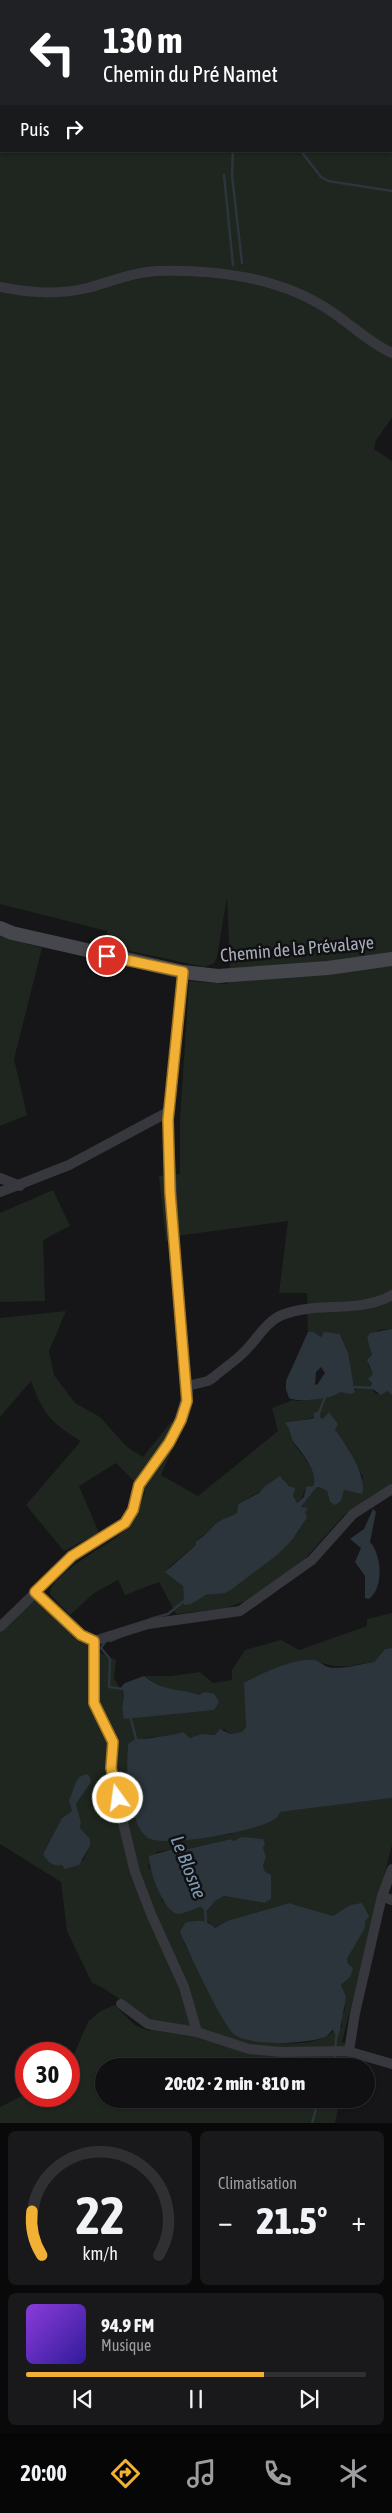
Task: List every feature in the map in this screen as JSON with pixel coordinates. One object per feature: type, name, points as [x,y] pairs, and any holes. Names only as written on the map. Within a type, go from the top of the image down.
[{"type":"street","points":[[0,287],[25,292],[61,293],[134,274],[155,271],[242,277],[275,286],[324,306],[370,341],[392,353]]},
{"type":"street","name":"Chemin de la Prévalaye","points":[[0,928],[40,940],[183,972],[218,976],[260,974],[392,959]]},
{"type":"street","points":[[0,1627],[72,1556],[125,1523],[133,1510],[139,1485],[169,1443],[181,1420],[187,1401],[170,1192],[168,1112],[183,972]]},
{"type":"street","points":[[0,1192],[57,1175],[168,1112]]},
{"type":"street","points":[[0,1178],[20,1186]]},
{"type":"street","points":[[187,1386],[214,1378],[245,1351],[280,1315],[295,1311],[364,1304],[392,1295]]},
{"type":"street","points":[[35,1592],[81,1635],[94,1641],[148,1624],[230,1612],[248,1607],[312,1560],[353,1514],[392,1488]]},
{"type":"street","points":[[94,1641],[94,1703],[113,1742],[111,1759],[112,1778],[135,1872],[151,1914],[184,1987],[197,2032]]},
{"type":"street","points":[[348,2051],[355,2013],[387,1898],[392,1869]]},
{"type":"street","points":[[121,2004],[148,2024],[197,2032],[249,2049],[264,2051],[348,2051],[392,2064]]},
{"type":"shaded area","points":[[0,152],[392,152],[392,418],[376,440],[374,449],[392,461],[392,1329],[379,1330],[367,1338],[372,1355],[368,1365],[373,1374],[370,1387],[376,1394],[387,1391],[392,1395],[392,1486],[345,1514],[301,1563],[249,1600],[226,1608],[176,1614],[159,1582],[125,1595],[118,1580],[94,1593],[70,1615],[50,1594],[53,1586],[70,1568],[118,1536],[129,1526],[135,1517],[145,1492],[116,1463],[79,1486],[99,1533],[64,1551],[26,1505],[81,1441],[62,1429],[49,1417],[31,1381],[0,1417],[0,1318],[66,1311],[49,1351],[54,1375],[75,1403],[100,1417],[127,1447],[143,1457],[171,1422],[182,1428],[161,1475],[198,1496],[278,1431],[272,1408],[293,1400],[325,1398],[340,1391],[356,1390],[346,1348],[340,1334],[324,1333],[321,1337],[314,1332],[308,1332],[307,1293],[279,1293],[288,1221],[176,1236],[166,1242],[159,1176],[180,1174],[180,1120],[189,981],[228,984],[230,967],[227,897],[217,957],[214,963],[205,967],[106,946],[107,931],[0,904]],"holes":[[[330,1413],[334,1421],[335,1430],[350,1451],[352,1459],[363,1477],[359,1493],[344,1490],[341,1501],[330,1502],[327,1491],[319,1487],[316,1488],[301,1507],[307,1518],[285,1547],[231,1588],[205,1596],[191,1604],[184,1602],[183,1586],[170,1574],[169,1567],[196,1545],[196,1540],[215,1524],[237,1513],[238,1504],[283,1478],[284,1482],[294,1489],[293,1495],[297,1503],[306,1488],[313,1486],[314,1475],[312,1469],[293,1442],[289,1422],[306,1420],[315,1416],[323,1420]]]},
{"type":"shaded area","points":[[0,936],[42,948],[14,1059],[27,1115],[0,1126]]},
{"type":"shaded area","points":[[53,1190],[70,1226],[43,1240],[45,1301],[0,1302],[0,1213]]},
{"type":"shaded area","points":[[34,1597],[62,1624],[93,1649],[116,1660],[114,1678],[124,1695],[122,1708],[125,1719],[199,1695],[167,1689],[144,1676],[171,1676],[200,1672],[213,1683],[232,1680],[232,1670],[245,1650],[281,1640],[299,1650],[367,1626],[367,1619],[392,1613],[392,1648],[385,1649],[374,1662],[351,1666],[337,1666],[315,1660],[247,1706],[246,1727],[242,1732],[230,1734],[224,1729],[216,1735],[192,1738],[155,1737],[142,1740],[137,1739],[127,1773],[132,1788],[129,1792],[131,1797],[136,1799],[135,1801],[179,1841],[231,1834],[280,1812],[392,1798],[392,1845],[342,2042],[351,2046],[349,2058],[95,2058],[95,2108],[338,2108],[335,2123],[0,2123],[0,2107],[15,2100],[15,2107],[80,2107],[79,2042],[88,2022],[99,2012],[114,2005],[136,2026],[150,2031],[151,2020],[103,1988],[92,1983],[67,1931],[61,1882],[0,1844],[0,1633]],"holes":[[[82,1775],[85,1790],[76,1804],[81,1822],[80,1828],[90,1846],[83,1861],[43,1854],[62,1818],[72,1811],[79,1780]],[[231,1839],[266,1857],[263,1866],[271,1899],[265,1903],[224,1896],[215,1901],[206,1912],[201,1906],[180,1914],[162,1901],[156,1879],[148,1866],[157,1852],[182,1847],[188,1849]],[[289,1903],[333,1916],[350,1905],[365,1928],[347,1959],[350,1976],[341,1985],[345,2011],[341,2016],[342,2027],[325,2037],[307,2042],[287,2043],[247,2040],[218,2009],[184,1943],[208,1921],[214,1928],[227,1921]]]},
{"type":"water","points":[[392,1329],[392,1395],[387,1391],[381,1395],[370,1387],[372,1383],[368,1379],[373,1374],[367,1360],[372,1355],[367,1338],[370,1333]]},
{"type":"water","points":[[308,1332],[314,1332],[321,1337],[324,1332],[340,1334],[348,1353],[355,1392],[351,1394],[340,1392],[330,1397],[315,1400],[300,1400],[289,1398],[286,1381]],"holes":[[[321,1367],[325,1373],[317,1385],[315,1384],[316,1372]]]},
{"type":"water","points":[[320,1411],[320,1418],[323,1419],[329,1412],[338,1424],[335,1430],[345,1443],[359,1470],[363,1487],[362,1494],[344,1490],[341,1501],[335,1505],[330,1502],[327,1491],[319,1487],[316,1488],[301,1507],[308,1508],[305,1512],[307,1518],[292,1540],[277,1555],[225,1593],[206,1595],[191,1604],[184,1605],[183,1586],[165,1572],[196,1545],[196,1541],[203,1537],[215,1524],[237,1513],[238,1504],[259,1493],[264,1487],[280,1476],[289,1486],[295,1488],[293,1496],[297,1503],[304,1497],[306,1487],[313,1486],[314,1476],[312,1470],[293,1441],[289,1428],[285,1423],[314,1418],[314,1413]]},
{"type":"water","points":[[373,1509],[376,1512],[370,1542],[377,1555],[380,1571],[377,1587],[369,1599],[365,1598],[365,1576],[355,1562],[361,1548],[350,1539],[364,1529]]},
{"type":"water","points":[[392,1648],[392,1798],[280,1812],[276,1818],[267,1823],[212,1837],[157,1841],[148,1838],[139,1827],[132,1804],[136,1799],[131,1797],[129,1792],[132,1788],[127,1773],[128,1744],[135,1739],[183,1732],[190,1738],[202,1734],[215,1735],[220,1729],[230,1734],[242,1732],[246,1727],[244,1683],[268,1671],[298,1661],[316,1660],[333,1668],[374,1662],[385,1649]]},
{"type":"water","points":[[144,1676],[158,1685],[171,1689],[199,1695],[205,1692],[214,1694],[219,1702],[214,1710],[124,1719],[122,1708],[124,1695],[121,1687],[125,1683]]},
{"type":"water","points":[[87,1774],[91,1782],[76,1804],[81,1822],[80,1828],[90,1839],[90,1846],[79,1865],[65,1869],[62,1865],[51,1863],[43,1854],[62,1818],[72,1811],[69,1800],[79,1777]]},
{"type":"water","points":[[241,1837],[263,1839],[265,1843],[263,1848],[266,1857],[263,1866],[265,1872],[271,1875],[271,1899],[265,1903],[224,1896],[215,1901],[206,1912],[201,1907],[181,1914],[172,1911],[167,1906],[154,1879],[149,1856],[180,1845],[188,1849],[231,1839],[234,1841]]},
{"type":"water","points":[[289,1903],[333,1916],[350,1905],[362,1903],[369,1916],[365,1922],[365,1928],[347,1959],[348,1964],[353,1968],[350,1977],[341,1985],[346,1997],[339,2035],[335,2034],[333,2030],[325,2037],[292,2043],[265,2043],[241,2038],[234,2034],[221,2016],[180,1932],[185,1923],[201,1921],[215,1928],[227,1921]]},
{"type":"waterway","points":[[233,152],[232,175],[242,263]]},
{"type":"waterway","points":[[302,152],[321,177],[328,181],[392,191]]},
{"type":"waterway","points":[[224,175],[233,265]]},
{"type":"waterway","name":"Le Blosne","points":[[354,1387],[373,1388]]},
{"type":"waterway","name":"Le Blosne","points":[[319,1413],[325,1397]]},
{"type":"waterway","name":"Le Blosne","points":[[150,1619],[168,1614],[184,1601]]},
{"type":"waterway","name":"Le Blosne","points":[[110,1641],[120,1637]]},
{"type":"waterway","name":"Le Blosne","points":[[105,1642],[101,1648],[110,1659],[109,1687],[123,1689]]},
{"type":"waterway","name":"Le Blosne","points":[[130,1716],[137,1742]]},
{"type":"waterway","name":"Le Blosne","points":[[205,1909],[206,1923]]},
{"type":"waterway","name":"Le Blosne","points":[[335,2049],[337,2032]]},
{"type":"waterway","name":"Le Blosne","points":[[312,2123],[316,2108]]},
{"type":"route","points":[[107,956],[183,972],[168,1105],[168,1120],[170,1192],[184,1370],[188,1393],[181,1420],[176,1430],[161,1455],[145,1473],[139,1485],[130,1517],[116,1530],[72,1556],[35,1592],[81,1635],[94,1641],[94,1703],[113,1742],[111,1768],[118,1798]]}]
